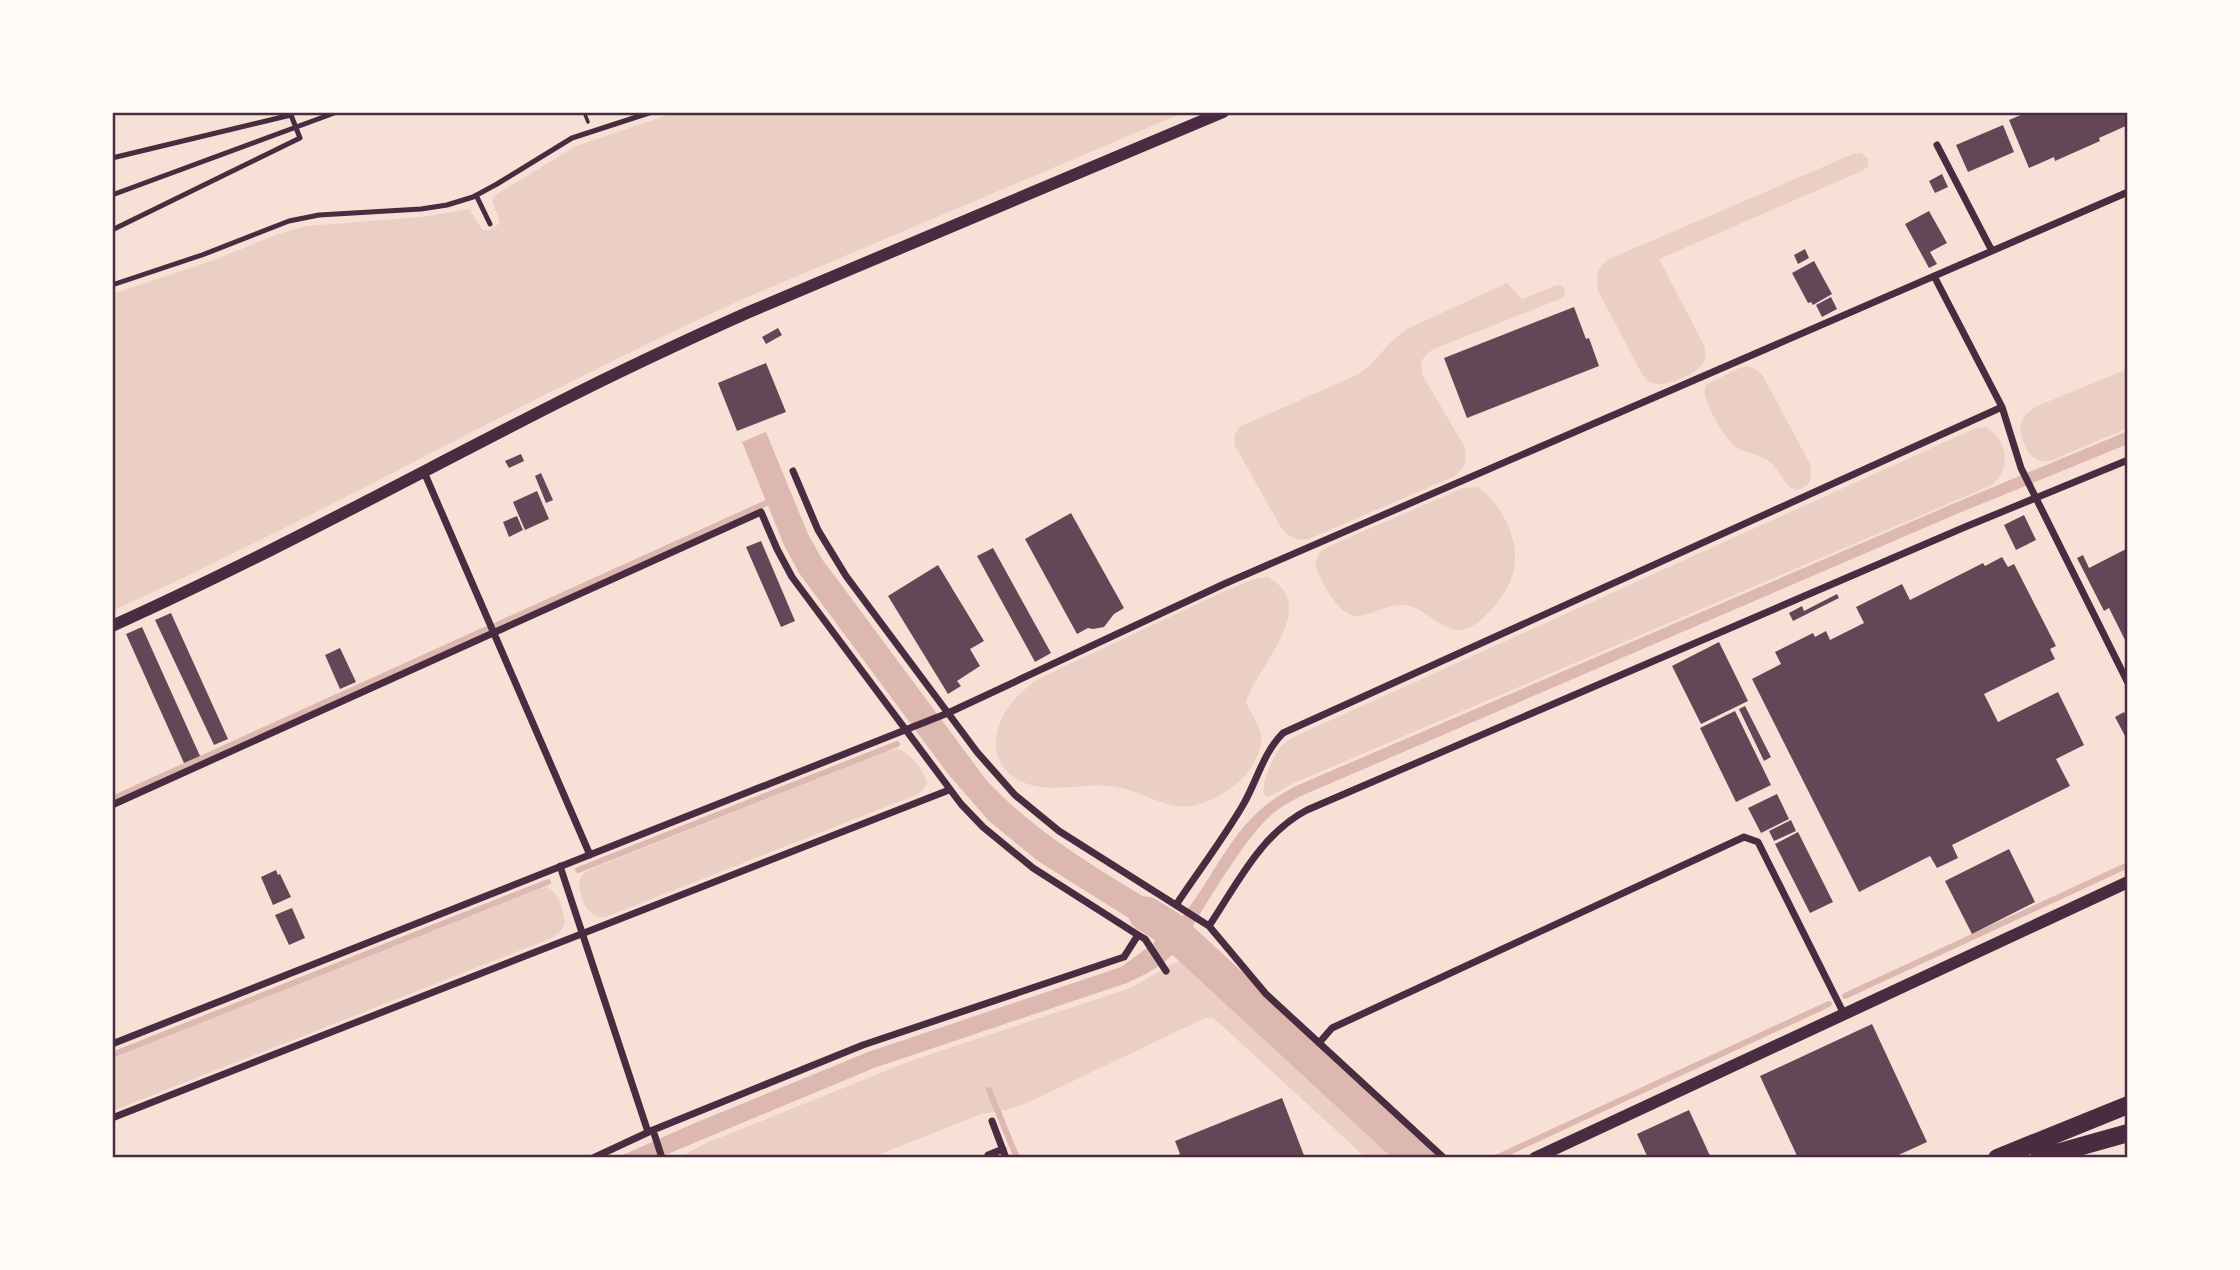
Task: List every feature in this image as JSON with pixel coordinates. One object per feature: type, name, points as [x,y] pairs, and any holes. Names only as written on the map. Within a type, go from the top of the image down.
[{"type":"highway","points":[[1997,1158],[2128,1105]]},
{"type":"highway","points":[[2039,1158],[2128,1133]]},
{"type":"street","points":[[112,626],[320,526],[569,397],[749,312],[1223,112]]},
{"type":"street","points":[[1937,145],[1992,251]]},
{"type":"street","points":[[112,1044],[948,713],[1224,584],[2128,192]]},
{"type":"street","points":[[1934,276],[2002,407],[2021,468],[2128,683]]},
{"type":"street","points":[[1179,907],[1242,807],[1266,754],[1283,733],[2002,407]]},
{"type":"street","points":[[1205,923],[1277,830],[1299,814],[2034,495],[2128,460]]},
{"type":"street","points":[[793,471],[830,553],[995,774],[1036,814],[1059,831],[1205,923],[1266,994],[1444,1158]]},
{"type":"street","points":[[424,472],[590,855]]},
{"type":"street","points":[[112,806],[761,512],[776,549],[792,577],[908,729],[949,790],[983,827],[1033,869],[1147,942],[1165,970]]},
{"type":"street","points":[[2119,665],[2128,661]]},
{"type":"street","points":[[112,1118],[949,790]]},
{"type":"street","points":[[1319,1043],[1332,1028],[1744,837],[1758,842],[1844,1014]]},
{"type":"street","points":[[560,866],[662,1158]]},
{"type":"street","points":[[1535,1158],[2128,882]]},
{"type":"street","points":[[593,1158],[863,1045],[1124,957],[1138,935]]},
{"type":"street","points":[[992,1121],[1006,1158]]},
{"type":"street","points":[[988,1155],[1003,1149]]},
{"type":"lane","points":[[112,195],[337,112]]},
{"type":"lane","points":[[112,285],[202,256],[304,217],[447,205],[476,195],[572,138],[652,112]]},
{"type":"lane","points":[[112,158],[291,115],[300,138],[112,230]]},
{"type":"lane","points":[[476,195],[491,224]]},
{"type":"shaded area","points":[[677,112],[1185,112],[743,299],[663,336],[271,535],[112,611],[112,294],[306,226],[422,217],[469,209],[482,229],[488,231],[500,223],[492,200],[497,194],[576,146]]},
{"type":"shaded area","points":[[1861,153],[1868,159],[1868,167],[1862,171],[1659,259],[1704,345],[1706,357],[1697,370],[1684,377],[1661,384],[1648,381],[1598,291],[1598,273],[1605,263],[1853,154]]},
{"type":"shaded area","points":[[1507,283],[1522,299],[1560,285],[1565,289],[1565,295],[1434,349],[1424,357],[1422,363],[1423,376],[1464,446],[1465,462],[1459,472],[1309,539],[1291,537],[1285,532],[1235,446],[1238,429],[1357,375],[1407,329]]},
{"type":"shaded area","points":[[1748,366],[1763,376],[1810,464],[1810,481],[1801,489],[1790,487],[1767,460],[1732,444],[1709,407],[1705,394],[1706,385]]},
{"type":"shaded area","points":[[2128,369],[2128,428],[2050,461],[2039,461],[2030,455],[2021,429],[2027,414],[2037,406]]},
{"type":"shaded area","points":[[1986,427],[1999,439],[2005,454],[2003,471],[1992,485],[1294,783],[1268,797],[1264,795],[1266,777],[1274,758],[1282,746],[1298,735],[1976,428]]},
{"type":"shaded area","points":[[2128,431],[2128,444],[1959,513],[1296,799],[1269,817],[1248,841],[1174,953],[1159,966],[1138,978],[874,1068],[658,1158],[616,1158],[868,1052],[1121,967],[1155,942],[1154,934],[1038,861],[989,821],[948,774],[799,573],[784,545],[742,442],[766,432],[808,534],[822,559],[987,781],[1054,839],[1180,919],[1248,822],[1268,803],[1296,786]]},
{"type":"shaded area","points":[[1477,487],[1505,519],[1515,551],[1513,574],[1504,593],[1478,622],[1466,629],[1454,630],[1411,606],[1397,605],[1356,616],[1349,614],[1336,603],[1315,563],[1320,552],[1463,488]]},
{"type":"shaded area","points":[[1268,577],[1283,589],[1289,604],[1288,620],[1246,702],[1260,731],[1260,749],[1254,763],[1233,787],[1205,803],[1177,806],[1116,787],[1058,788],[1029,785],[1005,769],[998,756],[996,744],[1001,720],[1017,697],[1040,678],[1227,590],[1254,579]]},
{"type":"shaded area","points":[[898,749],[916,762],[927,782],[923,790],[916,795],[606,917],[594,915],[586,906],[579,881],[583,874],[591,869],[887,751]]},
{"type":"shaded area","points":[[548,887],[558,899],[565,924],[552,938],[112,1111],[112,1058]]},
{"type":"shaded area","points":[[1179,961],[1197,966],[1405,1158],[1366,1158],[1219,1023],[1213,1018],[1205,1018],[1027,1103],[981,1114],[870,1158],[679,1158],[704,1144],[913,1060],[1130,988]]},
{"type":"building","points":[[2028,112],[2128,112],[2128,125],[2055,161],[2054,157],[2029,168],[2009,120]]},
{"type":"building","points":[[2003,125],[2014,152],[1968,172],[1956,145]]},
{"type":"building","points":[[1942,174],[1948,187],[1935,193],[1929,181]]},
{"type":"building","points":[[1929,211],[1947,243],[1930,252],[1937,264],[1929,268],[1905,224]]},
{"type":"building","points":[[1805,249],[1809,258],[1798,264],[1794,255]]},
{"type":"building","points":[[1814,261],[1832,294],[1813,305],[1808,303],[1792,273]]},
{"type":"building","points":[[1831,297],[1837,309],[1822,317],[1816,305]]},
{"type":"building","points":[[1574,307],[1599,366],[1467,418],[1444,358]]},
{"type":"building","points":[[778,328],[782,335],[766,344],[762,337]]},
{"type":"building","points":[[766,363],[786,412],[737,431],[718,383]]},
{"type":"building","points":[[521,454],[524,461],[509,468],[505,461]]},
{"type":"building","points":[[541,473],[553,500],[546,503],[535,476]]},
{"type":"building","points":[[537,491],[549,519],[525,530],[513,502]]},
{"type":"building","points":[[1071,513],[1124,608],[1114,614],[1104,627],[1088,628],[1077,634],[1025,539]]},
{"type":"building","points":[[2024,515],[2036,540],[2016,550],[2004,525]]},
{"type":"building","points":[[517,516],[523,530],[509,537],[503,522]]},
{"type":"building","points":[[761,541],[795,621],[781,627],[746,547]]},
{"type":"building","points":[[993,548],[1051,653],[1035,662],[977,556]]},
{"type":"building","points":[[2128,548],[2128,646],[2109,608],[2104,611],[2077,558],[2083,555],[2089,568]]},
{"type":"building","points":[[2002,557],[2008,567],[2014,564],[2056,646],[2050,649],[2055,659],[1984,694],[1998,722],[2058,692],[2084,745],[2056,759],[2070,786],[1952,845],[1958,858],[1937,868],[1930,856],[1859,892],[1752,679],[1781,664],[1775,652],[1813,633],[1815,637],[1826,631],[1830,640],[1864,623],[1856,607],[1902,584],[1910,600],[1983,563],[1985,566]]},
{"type":"building","points":[[938,565],[984,641],[970,649],[980,666],[957,681],[961,686],[948,694],[888,596]]},
{"type":"building","points":[[1837,594],[1839,598],[1793,621],[1789,613],[1802,606],[1804,611]]},
{"type":"building","points":[[171,613],[228,739],[214,745],[155,620]]},
{"type":"building","points":[[142,627],[200,756],[184,763],[126,634]]},
{"type":"building","points":[[1719,642],[1748,701],[1701,724],[1672,666]]},
{"type":"building","points":[[340,648],[356,682],[340,689],[325,655]]},
{"type":"building","points":[[1745,706],[1771,757],[1764,761],[1739,709]]},
{"type":"building","points":[[1735,711],[1771,785],[1736,802],[1700,728]]},
{"type":"building","points":[[2124,712],[2128,720],[2128,735],[2125,736],[2115,717]]},
{"type":"building","points":[[1777,794],[1789,819],[1761,833],[1748,808]]},
{"type":"building","points":[[1791,820],[1796,831],[1774,841],[1769,831]]},
{"type":"building","points":[[1798,832],[1833,902],[1810,913],[1775,844]]},
{"type":"building","points":[[2009,849],[2035,902],[1972,934],[1945,881]]},
{"type":"building","points":[[276,870],[291,897],[273,905],[261,877]]},
{"type":"building","points":[[292,908],[305,938],[289,945],[275,915]]},
{"type":"building","points":[[1872,1024],[1927,1142],[1892,1158],[1798,1158],[1760,1076]]},
{"type":"building","points":[[1282,1098],[1305,1158],[1172,1158],[1180,1154],[1175,1141]]},
{"type":"building","points":[[1689,1110],[1711,1158],[1648,1158],[1637,1134]]},
{"type":"waterway","points":[[497,625],[773,500]]},
{"type":"waterway","points":[[112,799],[487,629]]},
{"type":"waterway","points":[[578,870],[897,744]]},
{"type":"waterway","points":[[1845,996],[2128,865]]},
{"type":"waterway","points":[[112,1055],[548,882]]},
{"type":"waterway","points":[[1146,914],[1169,928],[1418,1158]]},
{"type":"waterway","points":[[1496,1158],[1829,1004]]},
{"type":"waterway","points":[[989,1090],[1017,1158]]}]
